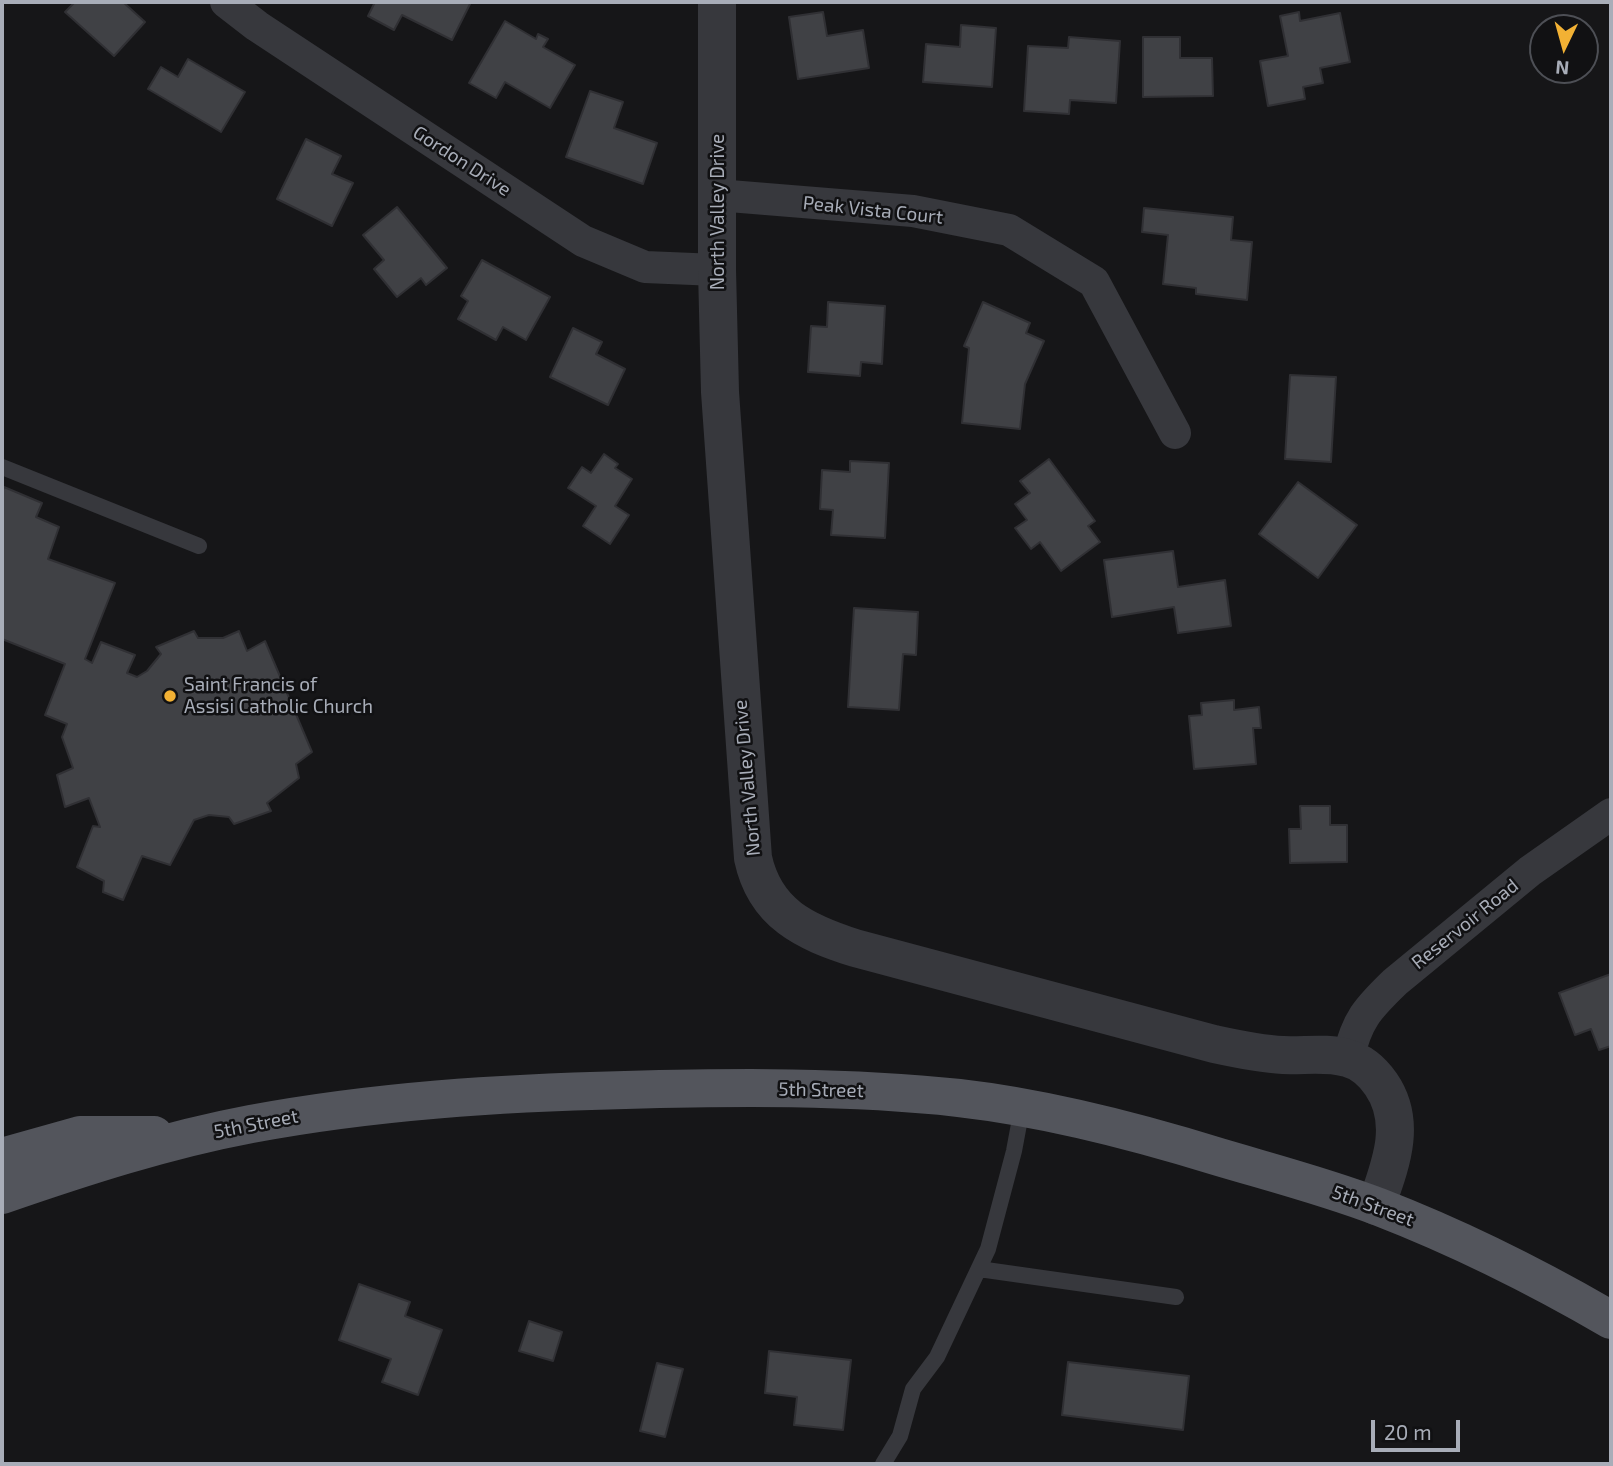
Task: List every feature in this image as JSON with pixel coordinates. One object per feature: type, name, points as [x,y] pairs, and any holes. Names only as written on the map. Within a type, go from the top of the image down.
[{"type":"main road","name":"5th Street","points":[[2,1195],[86,1167],[201,1135],[330,1110],[524,1092],[662,1089],[869,1091],[962,1099],[1098,1124],[1180,1145],[1334,1191],[1419,1223],[1556,1289],[1611,1320]]},
{"type":"main road","points":[[2,1157],[80,1135],[201,1135]]},
{"type":"street","name":"Gordon Drive","points":[[226,2],[257,26],[583,241],[645,267],[717,270]]},
{"type":"street","name":"North Valley Drive","points":[[717,2],[720,392],[753,858],[762,886],[779,910],[808,931],[842,944],[1214,1044],[1264,1053],[1348,1058]]},
{"type":"street","name":"Peak Vista Court","points":[[717,195],[913,211],[1009,230],[1094,282],[1175,433]]},
{"type":"street","name":"Reservoir Road","points":[[1348,1058],[1357,1025],[1395,982],[1530,871],[1611,814]]},
{"type":"street","points":[[1348,1058],[1372,1073],[1388,1096],[1394,1112],[1395,1141],[1392,1159],[1376,1206]]},
{"type":"lane","points":[[2,467],[199,546]]},
{"type":"lane","points":[[883,1464],[900,1436],[914,1388],[937,1357],[988,1249],[1014,1152],[1022,1108]]},
{"type":"lane","points":[[979,1269],[1176,1297]]},
{"type":"building","points":[[75,2],[123,2],[145,22],[114,56],[65,12]]},
{"type":"building","points":[[375,2],[471,2],[452,40],[402,15],[394,30],[368,16]]},
{"type":"building","points":[[823,12],[827,36],[863,30],[869,68],[798,79],[789,17]]},
{"type":"building","points":[[1299,12],[1300,21],[1340,13],[1350,62],[1320,68],[1323,83],[1303,87],[1305,99],[1268,106],[1260,61],[1288,56],[1280,16]]},
{"type":"building","points":[[505,21],[536,39],[538,34],[548,39],[543,47],[575,65],[550,108],[505,82],[496,98],[469,83]]},
{"type":"building","points":[[961,25],[996,28],[992,87],[923,82],[926,44],[960,47]]},
{"type":"building","points":[[1069,37],[1120,41],[1116,103],[1070,100],[1069,114],[1024,111],[1028,46],[1068,48]]},
{"type":"building","points":[[1143,37],[1180,37],[1180,58],[1212,58],[1213,96],[1143,97]]},
{"type":"building","points":[[188,59],[245,92],[221,132],[148,89],[161,67],[178,77]]},
{"type":"building","points":[[590,91],[623,102],[614,128],[657,143],[643,184],[566,157]]},
{"type":"building","points":[[306,139],[341,156],[332,174],[353,183],[332,226],[277,199]]},
{"type":"building","points":[[397,207],[447,268],[426,285],[421,278],[397,297],[374,269],[384,260],[363,235]]},
{"type":"building","points":[[1144,208],[1233,217],[1231,240],[1252,242],[1247,300],[1196,294],[1196,288],[1163,284],[1168,235],[1142,232]]},
{"type":"building","points":[[482,260],[550,297],[526,340],[503,327],[496,340],[458,319],[468,301],[461,296]]},
{"type":"building","points":[[828,302],[885,306],[882,364],[861,362],[860,376],[808,372],[811,326],[827,327]]},
{"type":"building","points":[[983,302],[1030,323],[1026,333],[1044,341],[1025,384],[1020,429],[962,423],[969,348],[964,346]]},
{"type":"building","points":[[573,328],[602,342],[596,354],[625,369],[608,405],[550,377]]},
{"type":"building","points":[[1290,375],[1336,377],[1331,462],[1285,459]]},
{"type":"building","points":[[604,454],[618,464],[615,468],[632,479],[615,506],[629,515],[610,544],[583,526],[596,506],[568,488],[582,467],[591,473]]},
{"type":"building","points":[[1049,459],[1095,521],[1088,526],[1100,542],[1061,571],[1040,542],[1031,549],[1015,528],[1027,520],[1015,504],[1030,493],[1020,481]]},
{"type":"building","points":[[850,461],[889,463],[885,538],[831,535],[833,510],[820,509],[822,470],[850,472]]},
{"type":"building","points":[[1298,482],[1357,525],[1318,578],[1259,534]]},
{"type":"building","name":"Saint Francis of Assisi Catholic Church","points":[[4,487],[42,503],[36,517],[59,527],[48,559],[115,583],[85,659],[92,663],[101,642],[135,655],[127,673],[137,677],[147,671],[161,654],[156,647],[194,631],[198,638],[223,638],[239,631],[247,651],[265,641],[312,752],[296,764],[299,778],[267,803],[271,811],[234,824],[229,817],[209,815],[194,820],[170,865],[142,856],[123,900],[103,892],[104,881],[77,867],[93,826],[100,827],[89,798],[65,807],[57,775],[73,768],[62,737],[67,724],[45,715],[65,664],[2,639]]},
{"type":"building","points":[[1173,551],[1178,587],[1225,580],[1231,626],[1178,633],[1174,607],[1112,617],[1104,560]]},
{"type":"building","points":[[854,608],[918,612],[916,655],[903,654],[899,710],[848,707]]},
{"type":"building","points":[[1234,700],[1234,710],[1259,707],[1261,728],[1253,728],[1256,764],[1194,769],[1189,716],[1202,715],[1201,703]]},
{"type":"building","points":[[1300,806],[1330,806],[1330,825],[1347,825],[1347,862],[1290,863],[1289,829],[1301,829]]},
{"type":"building","points":[[1611,974],[1611,1046],[1599,1050],[1591,1029],[1575,1035],[1559,993]]},
{"type":"building","points":[[359,1284],[410,1302],[405,1316],[442,1330],[418,1395],[382,1382],[391,1359],[339,1340]]},
{"type":"building","points":[[529,1321],[562,1332],[553,1361],[519,1351]]},
{"type":"building","points":[[769,1351],[851,1360],[843,1430],[794,1425],[797,1397],[765,1393]]},
{"type":"building","points":[[1068,1362],[1189,1376],[1183,1430],[1062,1415]]},
{"type":"building","points":[[657,1363],[683,1369],[665,1437],[640,1431]]},
{"type":"place","name":"Saint Francis of Assisi Catholic Church","points":[[170,696]]}]
